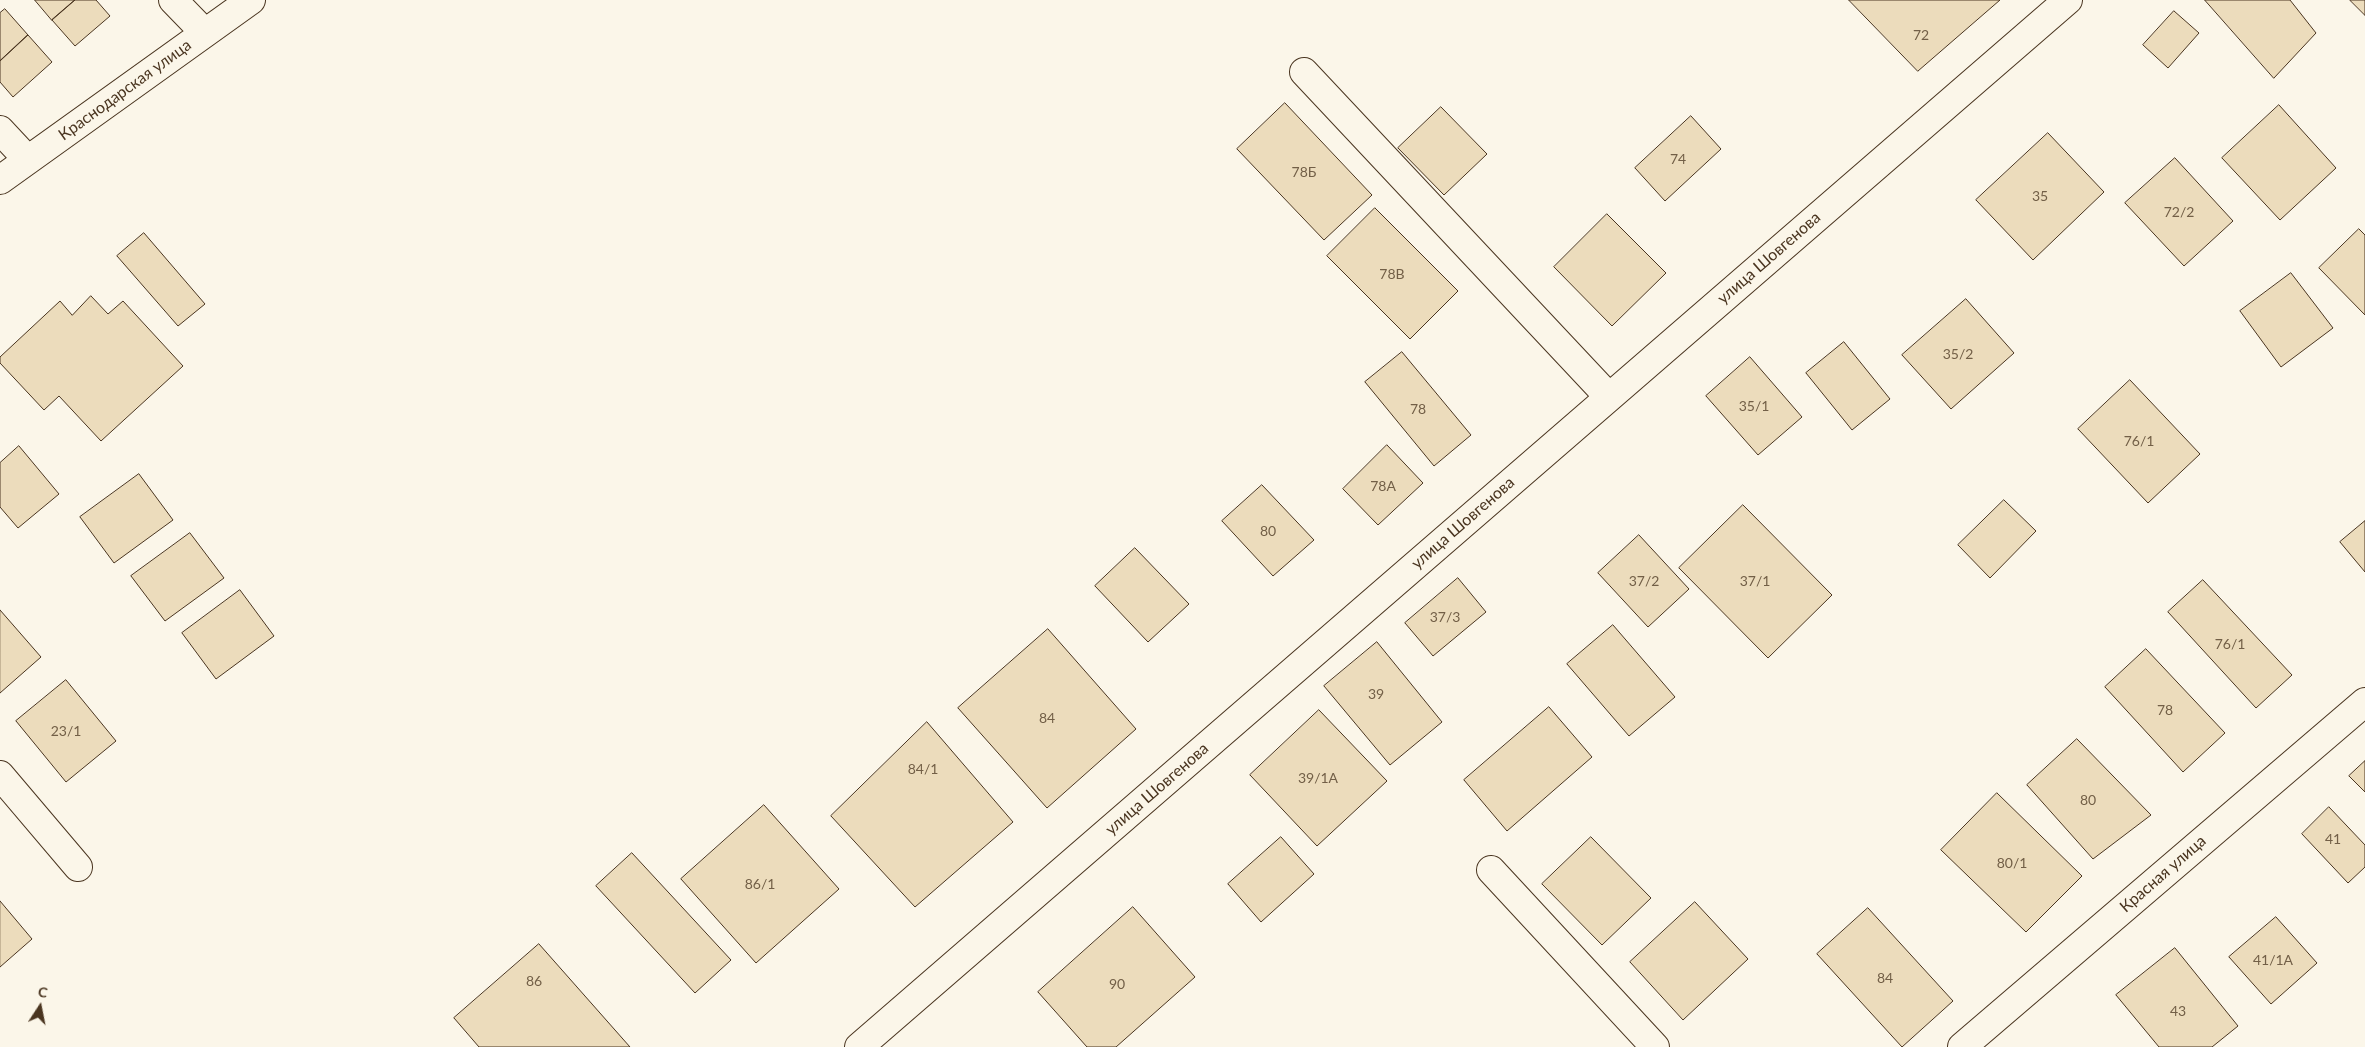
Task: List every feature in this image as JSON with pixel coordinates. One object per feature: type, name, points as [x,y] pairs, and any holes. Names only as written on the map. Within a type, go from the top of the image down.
[{"type":"street","points":[[173,0],[204,32]]},
{"type":"street","name":"Краснодарская улица","points":[[0,180],[250,0]]},
{"type":"street","name":"улица Шовгенова","points":[[859,1047],[2068,0]]},
{"type":"street","points":[[1304,72],[1609,397]]},
{"type":"street","points":[[0,130],[28,160]]},
{"type":"street","name":"Красная улица","points":[[1962,1047],[2365,702]]},
{"type":"street","points":[[0,775],[78,867]]},
{"type":"street","points":[[1491,870],[1655,1047]]},
{"type":"building","points":[[35,0],[75,0],[52,20]]},
{"type":"building","points":[[75,0],[96,0],[110,16],[75,46],[52,20]]},
{"type":"building","points":[[1849,0],[2000,0],[1918,71]]},
{"type":"building","points":[[2205,0],[2290,0],[2316,33],[2274,78]]},
{"type":"building","points":[[2350,0],[2365,0],[2365,15]]},
{"type":"building","points":[[5,9],[28,35],[0,61],[0,13]]},
{"type":"building","points":[[2174,11],[2199,33],[2168,68],[2143,45]]},
{"type":"building","points":[[28,35],[52,62],[13,97],[0,82],[0,61]]},
{"type":"building","points":[[1285,103],[1372,195],[1324,240],[1237,149]]},
{"type":"building","points":[[2279,105],[2336,168],[2280,220],[2222,158]]},
{"type":"building","points":[[1441,107],[1487,154],[1444,195],[1398,148]]},
{"type":"building","points":[[1691,116],[1721,149],[1665,201],[1635,168]]},
{"type":"building","points":[[2048,133],[2104,192],[2033,260],[1976,200]]},
{"type":"building","points":[[2175,158],[2233,221],[2184,266],[2125,203]]},
{"type":"building","points":[[1375,208],[1458,291],[1410,339],[1327,256]]},
{"type":"building","points":[[1607,214],[1666,273],[1612,326],[1554,267]]},
{"type":"building","points":[[2359,229],[2365,235],[2365,315],[2319,268]]},
{"type":"building","points":[[144,233],[205,304],[178,326],[117,256]]},
{"type":"building","points":[[2291,273],[2333,328],[2281,367],[2240,311]]},
{"type":"building","points":[[91,296],[108,314],[123,301],[183,366],[101,441],[59,396],[44,410],[0,363],[0,357],[60,301],[72,315]]},
{"type":"building","points":[[1966,299],[2014,353],[1951,409],[1902,355]]},
{"type":"building","points":[[1844,342],[1890,399],[1852,430],[1806,373]]},
{"type":"building","points":[[1402,352],[1471,435],[1434,466],[1365,382]]},
{"type":"building","points":[[1750,357],[1802,417],[1758,455],[1706,396]]},
{"type":"building","points":[[2130,380],[2200,454],[2148,503],[2078,429]]},
{"type":"building","points":[[1387,445],[1423,483],[1378,525],[1343,489]]},
{"type":"building","points":[[19,446],[59,494],[18,528],[0,507],[0,463]]},
{"type":"building","points":[[139,474],[173,520],[114,563],[80,517]]},
{"type":"building","points":[[1262,485],[1314,540],[1273,576],[1222,521]]},
{"type":"building","points":[[2004,500],[2036,531],[1990,578],[1958,545]]},
{"type":"building","points":[[1743,505],[1832,595],[1768,658],[1679,568]]},
{"type":"building","points":[[2365,521],[2365,572],[2340,542]]},
{"type":"building","points":[[190,533],[224,578],[165,621],[131,576]]},
{"type":"building","points":[[1639,535],[1689,589],[1648,627],[1598,573]]},
{"type":"building","points":[[1135,548],[1189,604],[1148,642],[1095,586]]},
{"type":"building","points":[[1458,578],[1486,612],[1433,656],[1405,623]]},
{"type":"building","points":[[2203,580],[2292,675],[2256,708],[2168,612]]},
{"type":"building","points":[[240,590],[274,636],[216,679],[182,633]]},
{"type":"building","points":[[0,610],[41,657],[0,693]]},
{"type":"building","points":[[1613,625],[1675,697],[1629,736],[1567,664]]},
{"type":"building","points":[[1048,629],[1136,729],[1047,808],[958,708]]},
{"type":"building","points":[[1377,642],[1442,722],[1390,765],[1324,686]]},
{"type":"building","points":[[2146,649],[2225,733],[2183,772],[2105,687]]},
{"type":"building","points":[[66,680],[116,741],[66,782],[16,721]]},
{"type":"building","points":[[1549,707],[1592,757],[1507,831],[1464,780]]},
{"type":"building","points":[[1319,710],[1387,781],[1317,846],[1250,775]]},
{"type":"building","points":[[927,722],[1013,822],[915,907],[831,816]]},
{"type":"building","points":[[2077,739],[2151,815],[2093,859],[2027,785]]},
{"type":"building","points":[[2365,761],[2365,792],[2349,776]]},
{"type":"building","points":[[1997,793],[2082,876],[2026,932],[1941,850]]},
{"type":"building","points":[[764,805],[839,889],[756,963],[681,879]]},
{"type":"building","points":[[2329,807],[2365,845],[2365,867],[2348,883],[2302,834]]},
{"type":"building","points":[[1281,837],[1314,874],[1261,922],[1228,884]]},
{"type":"building","points":[[1591,837],[1651,898],[1602,945],[1542,884]]},
{"type":"building","points":[[632,853],[731,960],[695,993],[596,886]]},
{"type":"building","points":[[0,901],[32,939],[0,967]]},
{"type":"building","points":[[1695,902],[1748,959],[1683,1020],[1630,962]]},
{"type":"building","points":[[1133,907],[1195,977],[1116,1047],[1087,1047],[1038,992]]},
{"type":"building","points":[[1868,908],[1953,1001],[1902,1047],[1817,954]]},
{"type":"building","points":[[2276,917],[2317,963],[2271,1004],[2229,957]]},
{"type":"building","points":[[539,944],[630,1047],[479,1047],[454,1018]]},
{"type":"building","points":[[2175,948],[2238,1026],[2212,1047],[2159,1047],[2116,995]]}]
